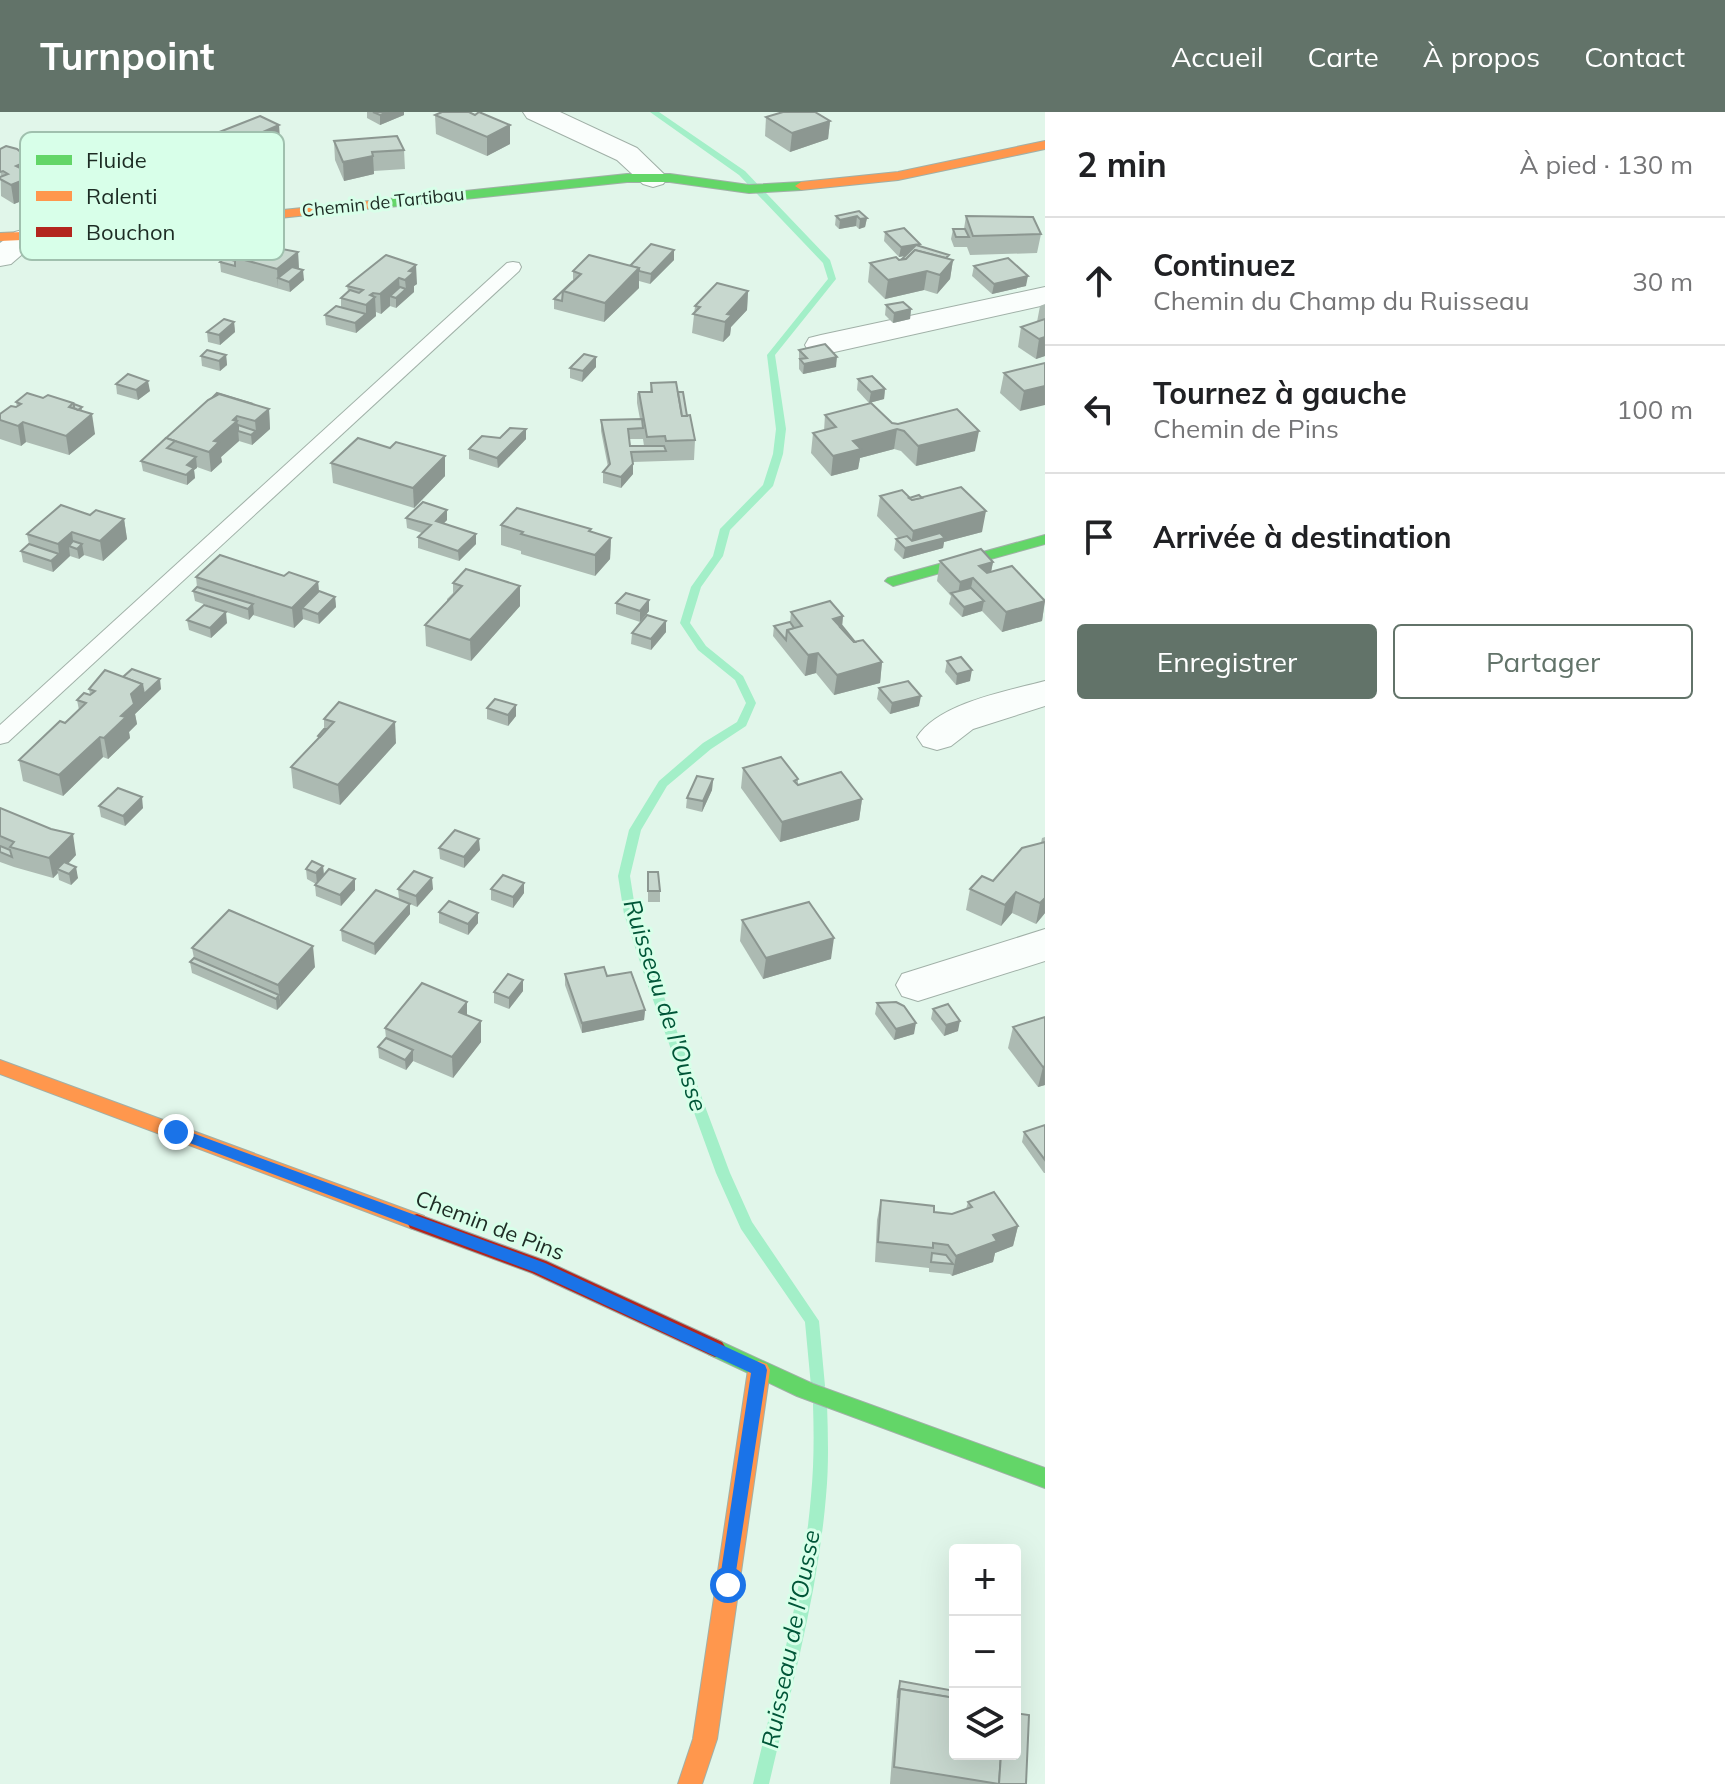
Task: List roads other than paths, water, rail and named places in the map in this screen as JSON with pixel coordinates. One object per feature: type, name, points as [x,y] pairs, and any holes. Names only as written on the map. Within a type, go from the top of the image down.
[{"type":"street","points":[[537,112],[627,154],[662,178]]},
{"type":"street","name":"Chemin de Tartibau","points":[[284,211],[523,187],[662,178],[749,189],[801,186],[898,176],[1045,145]]},
{"type":"street","points":[[0,257],[13,238]]},
{"type":"street","points":[[821,345],[1045,296]]},
{"type":"street","points":[[893,581],[1045,539]]},
{"type":"street","points":[[937,737],[959,720],[1045,693]]},
{"type":"street","points":[[918,985],[1045,945]]},
{"type":"street","name":"Chemin de Pins","points":[[0,1067],[539,1267],[805,1390],[1045,1478]]},
{"type":"street","points":[[690,1784],[705,1739],[759,1370]]},
{"type":"lane","points":[[0,737],[513,267]]},
{"type":"waterway","name":"Ruisseau de l'Ousse","points":[[654,112],[742,173],[827,262],[832,279],[771,355],[781,429],[778,454],[768,486],[725,529],[718,556],[696,587],[685,623],[702,648],[739,678],[751,703],[742,724],[707,746],[663,784],[635,830],[624,876],[630,914],[723,1173],[746,1225],[812,1321],[818,1386]]},
{"type":"waterway","name":"Ruisseau de l'Ousse","points":[[761,1784],[813,1546],[819,1498],[820,1404]]}]
